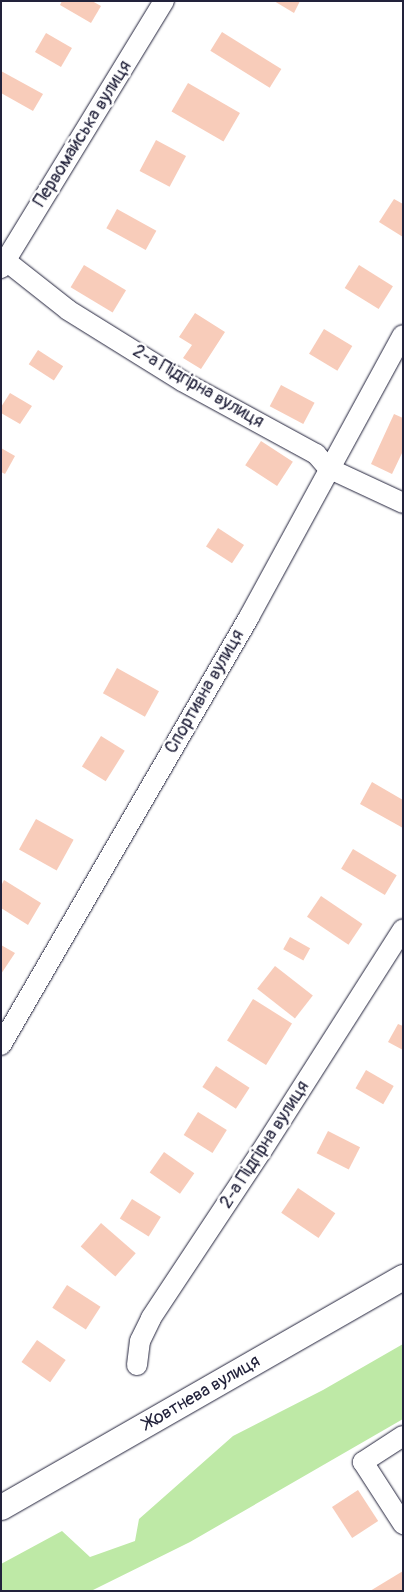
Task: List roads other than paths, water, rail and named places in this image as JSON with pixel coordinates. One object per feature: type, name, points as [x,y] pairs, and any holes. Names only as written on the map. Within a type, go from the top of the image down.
[{"type":"street","name":"Первомайська вулиця","points":[[3,262],[164,1]]},
{"type":"street","name":"2-а Підгірна вулиця","points":[[3,262],[68,310],[182,381],[316,454],[328,468],[403,503]]},
{"type":"street","name":"Спортивна вулиця","points":[[1,1045],[249,617],[328,468],[403,335]]},
{"type":"street","name":"2-а Підгірна вулиця","points":[[136,1365],[140,1341],[151,1318],[261,1152],[403,929]]},
{"type":"street","name":"Жовтнева вулиця","points":[[1,1507],[403,1277]]},
{"type":"street","points":[[403,1436],[364,1462],[403,1524]]}]
